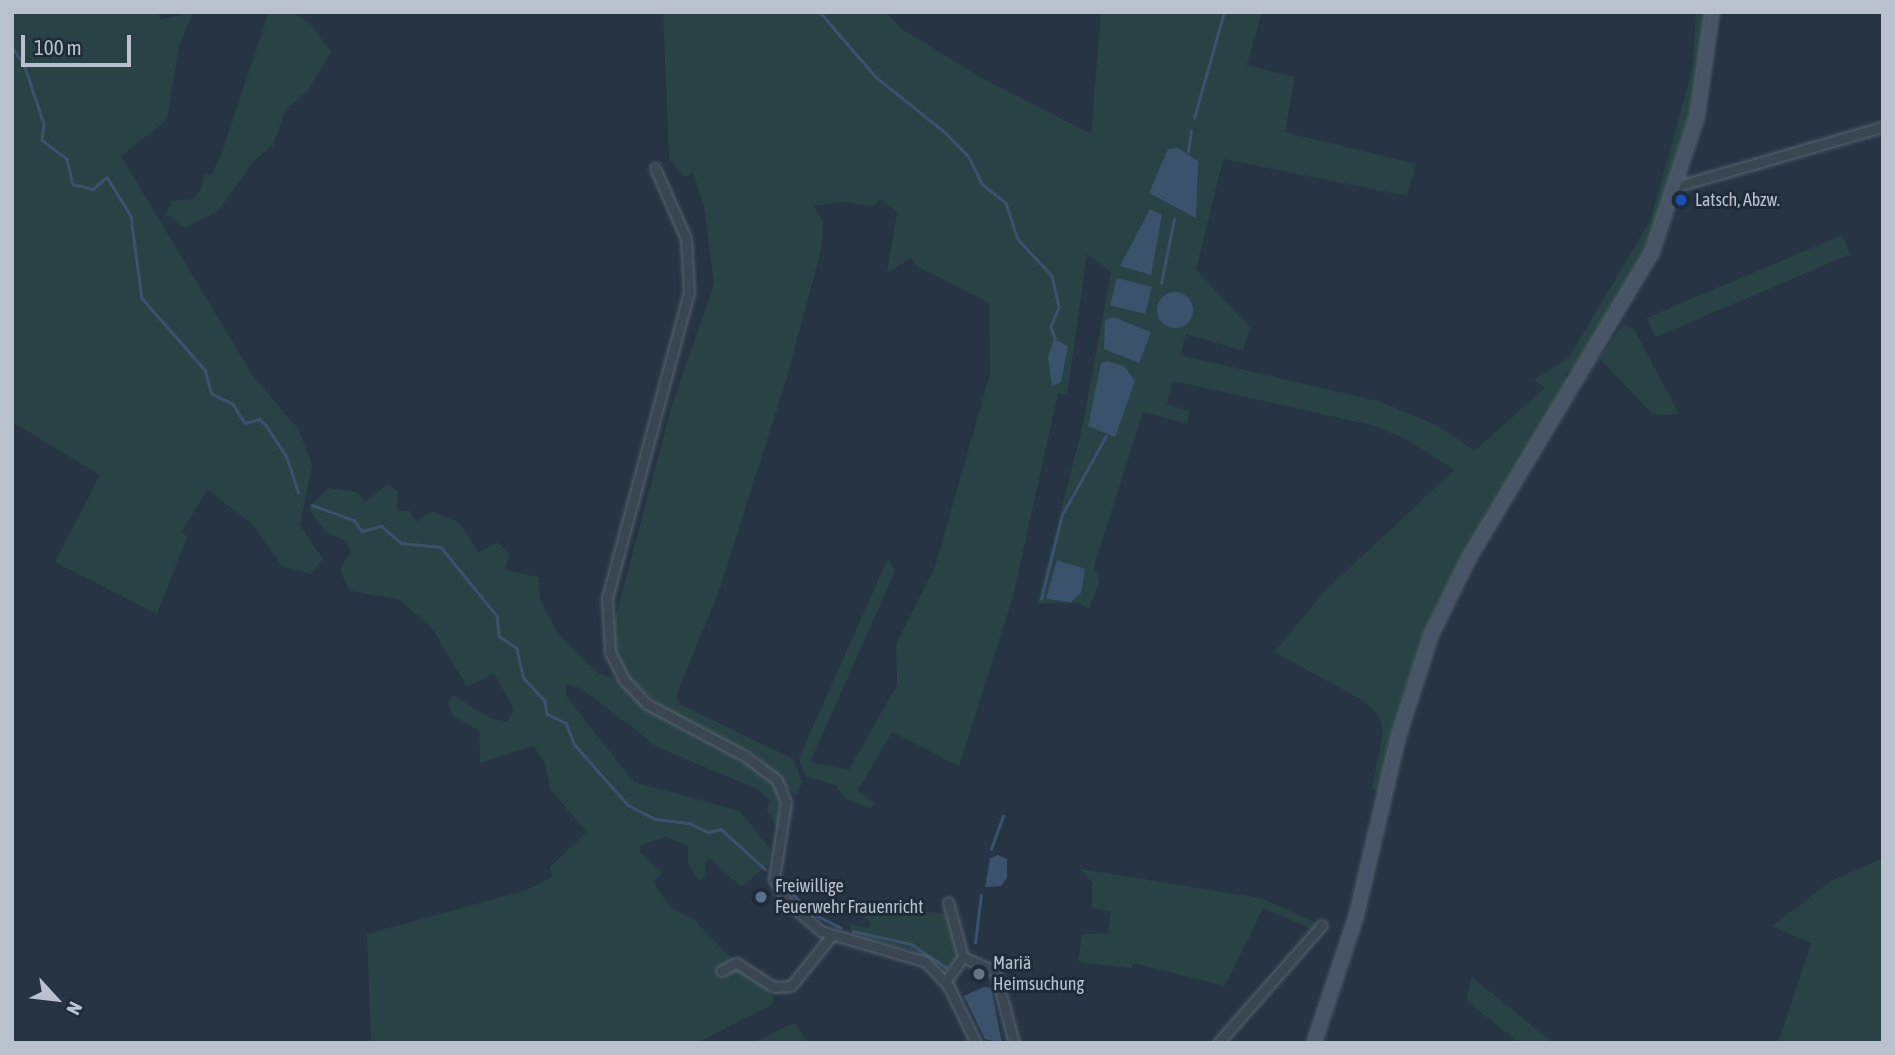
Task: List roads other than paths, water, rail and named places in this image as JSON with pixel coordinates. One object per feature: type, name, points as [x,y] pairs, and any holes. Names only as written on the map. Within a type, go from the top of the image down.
[{"type":"main road","points":[[1314,1043],[1356,917],[1405,710],[1439,615],[1645,264],[1678,186],[1697,117],[1712,12]]},
{"type":"street","points":[[1678,186],[1883,127]]},
{"type":"street","points":[[654,168],[687,239],[689,292],[607,597],[607,641],[625,681],[647,704],[760,765],[783,792],[774,878],[802,918],[832,935],[910,954],[945,982],[976,1043]]},
{"type":"street","points":[[948,902],[963,957]]},
{"type":"street","points":[[1218,1043],[1322,925]]},
{"type":"street","points":[[721,971],[736,963],[774,987],[790,986],[832,935]]},
{"type":"street","points":[[945,982],[963,957]]},
{"type":"street","points":[[963,957],[990,967],[999,976],[1014,1043]]},
{"type":"water","points":[[1178,148],[1198,161],[1196,218],[1149,193],[1168,149]]},
{"type":"water","points":[[1150,209],[1162,215],[1151,275],[1120,266]]},
{"type":"water","points":[[1117,278],[1152,287],[1145,314],[1110,305]]},
{"type":"water","points":[[1175,292],[1187,298],[1193,310],[1187,322],[1175,328],[1163,322],[1157,310],[1163,298]]},
{"type":"water","points":[[1113,317],[1151,332],[1139,363],[1104,349],[1105,320]]},
{"type":"water","points":[[1054,339],[1068,346],[1061,382],[1052,386],[1048,357]]},
{"type":"water","points":[[1107,361],[1124,366],[1135,381],[1115,437],[1088,426],[1101,363]]},
{"type":"water","points":[[1057,560],[1085,569],[1081,593],[1071,602],[1046,599]]},
{"type":"water","points":[[998,855],[1007,859],[1007,878],[1001,886],[985,887],[990,858]]},
{"type":"water","points":[[984,987],[991,988],[1002,1043],[985,1039],[964,996]]},
{"type":"waterway","points":[[820,12],[876,77],[946,133],[969,157],[982,184],[1006,203],[1018,239],[1052,276],[1059,307],[1051,327],[1055,338]]},
{"type":"waterway","points":[[1194,118],[1224,12]]},
{"type":"waterway","points":[[12,47],[24,64],[44,124],[42,140],[67,159],[73,184],[93,189],[107,177],[131,216],[142,298],[205,370],[212,394],[233,404],[245,423],[259,419],[266,425],[287,457],[299,493]]},
{"type":"waterway","points":[[1188,152],[1191,131]]},
{"type":"waterway","points":[[1161,283],[1174,219]]},
{"type":"waterway","points":[[1041,599],[1062,515],[1106,436]]},
{"type":"waterway","points":[[312,505],[354,520],[362,531],[381,526],[401,543],[441,547],[497,616],[499,636],[517,648],[523,677],[545,701],[547,714],[566,723],[575,745],[628,805],[655,819],[690,823],[708,832],[721,829],[765,869]]},
{"type":"waterway","points":[[991,849],[1003,816]]},
{"type":"waterway","points":[[787,888],[804,905]]},
{"type":"waterway","points":[[975,943],[981,895]]},
{"type":"waterway","points":[[810,912],[840,927]]},
{"type":"waterway","points":[[853,931],[911,944],[946,967]]},
{"type":"place","name":"Latsch, Abzw.","points":[[1681,200]]},
{"type":"place","name":"Freiwillige Feuerwehr Frauenricht","points":[[761,897]]},
{"type":"place","name":"Mariä Heimsuchung","points":[[979,974]]}]
